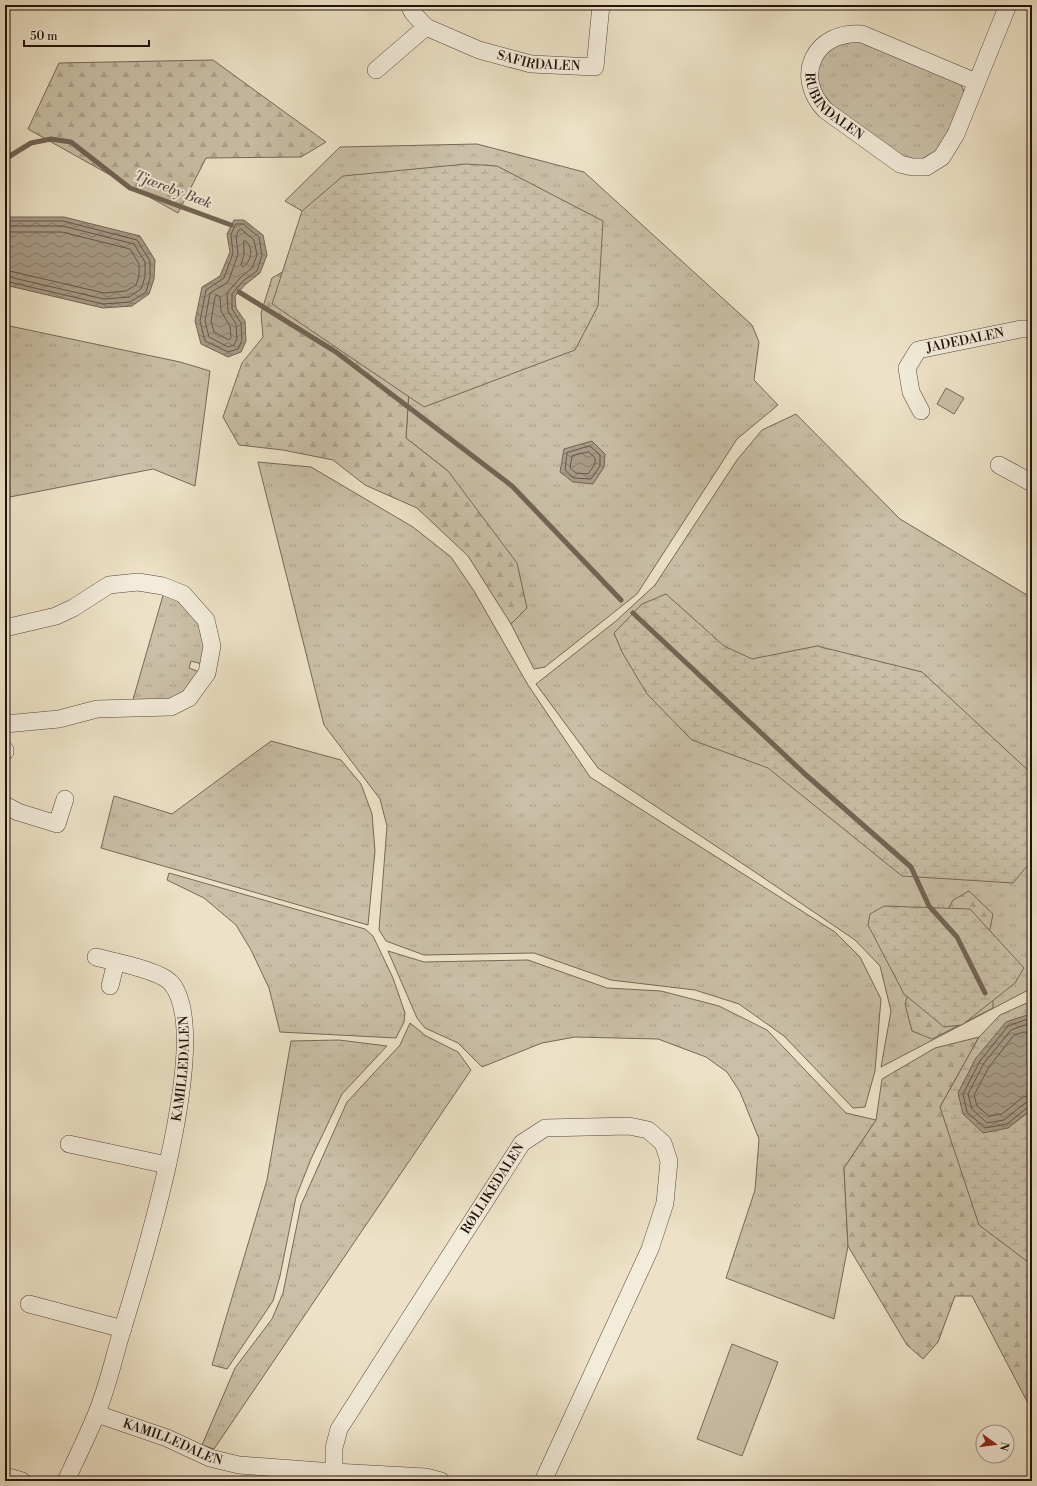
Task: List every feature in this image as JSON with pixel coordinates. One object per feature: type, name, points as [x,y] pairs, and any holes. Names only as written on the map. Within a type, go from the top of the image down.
[{"type":"street","name":"SAFIRDALEN","points":[[409,5],[413,13],[426,27],[479,50],[531,64],[594,67],[601,5]]},
{"type":"street","name":"RUBINDALEN","points":[[976,82],[866,35],[853,33],[843,34],[825,42],[816,55],[810,73],[812,90],[817,101],[826,110],[900,164],[912,167],[926,167],[942,157],[956,134],[1008,5]]},
{"type":"street","points":[[376,70],[426,27]]},
{"type":"street","name":"JADEDALEN","points":[[921,411],[911,392],[907,368],[918,350],[1021,329],[1032,329]]},
{"type":"street","points":[[999,465],[1032,483]]},
{"type":"street","points":[[5,628],[56,616],[73,608],[109,584],[138,582],[163,586],[183,594],[206,620],[212,646],[207,673],[190,698],[171,707],[97,709],[59,719],[5,724]]},
{"type":"street","points":[[5,805],[18,812],[57,824],[64,799]]},
{"type":"street","name":"KAMILLEDALEN","points":[[66,1481],[97,1414],[148,1245],[167,1165],[183,1078],[186,1041],[182,1004],[172,984],[157,973],[96,957]]},
{"type":"street","points":[[110,986],[116,962]]},
{"type":"street","name":"RØLLIKEDALEN","points":[[334,1472],[334,1448],[339,1429],[522,1143],[545,1128],[629,1126],[648,1130],[663,1143],[669,1161],[665,1203],[650,1249],[543,1481]]},
{"type":"street","points":[[69,1144],[167,1165]]},
{"type":"street","points":[[29,1304],[123,1329]]},
{"type":"street","name":"KAMILLEDALEN","points":[[97,1414],[167,1438],[210,1458],[239,1465],[426,1477],[441,1481]]},
{"type":"street","points":[[5,1476],[22,1481]]},
{"type":"green space","points":[[855,40],[960,83],[964,93],[945,142],[932,155],[921,159],[905,158],[835,109],[819,88],[817,71],[824,54],[840,42]]},
{"type":"green space","points":[[213,60],[326,142],[301,157],[206,158],[178,213],[28,129],[59,63]]},
{"type":"green space","points":[[477,144],[584,172],[752,325],[759,342],[754,380],[778,405],[737,439],[637,594],[545,667],[534,669],[511,624],[527,608],[448,471],[406,438],[409,390],[302,211],[285,201],[340,147]]},
{"type":"green space","points":[[466,164],[497,166],[603,221],[598,306],[575,350],[424,407],[272,304],[302,211],[343,176]]},
{"type":"green space","points":[[296,264],[409,390],[406,438],[448,471],[517,563],[527,608],[511,624],[468,556],[417,508],[365,485],[333,460],[283,450],[239,445],[223,417],[242,363],[263,337],[261,313],[272,278]]},
{"type":"green space","points":[[5,325],[180,362],[210,371],[195,486],[153,469],[5,498]]},
{"type":"green space","points":[[946,388],[964,398],[954,414],[937,404]]},
{"type":"green space","points":[[796,414],[900,519],[1032,598],[1032,988],[881,1067],[891,1011],[880,966],[855,940],[598,768],[536,684],[616,621],[655,585],[737,460],[762,430]]},
{"type":"green space","points":[[258,462],[311,467],[413,527],[451,557],[474,591],[528,685],[590,777],[835,932],[860,957],[881,999],[875,1071],[865,1107],[853,1108],[784,1036],[739,1004],[695,990],[611,980],[534,953],[424,955],[386,941],[379,930],[387,826],[380,799],[324,725]]},
{"type":"green space","points":[[164,592],[188,609],[202,627],[205,641],[202,664],[191,661],[189,668],[199,672],[182,694],[170,700],[132,703]]},
{"type":"green space","points":[[666,594],[724,646],[752,659],[817,646],[922,672],[1032,774],[1032,860],[1013,883],[902,876],[768,768],[692,740],[647,694],[622,652],[614,633],[642,604]]},
{"type":"green space","points":[[271,741],[341,760],[361,784],[372,814],[375,851],[368,925],[101,848],[114,796],[172,814]]},
{"type":"green space","points":[[169,873],[365,929],[373,936],[393,978],[405,1013],[404,1022],[396,1038],[280,1032],[269,988],[251,950],[236,925],[204,898],[167,880]]},
{"type":"green space","points":[[969,891],[993,914],[983,962],[986,986],[993,1001],[993,1008],[932,1039],[912,1031],[905,1004],[916,969],[953,900]]},
{"type":"green space","points":[[884,906],[970,909],[1024,968],[1015,983],[962,1025],[944,1027],[904,994],[868,925],[870,914]]},
{"type":"green space","points":[[388,951],[424,962],[528,960],[607,988],[661,991],[719,1006],[767,1030],[846,1113],[876,1120],[844,1168],[848,1246],[834,1319],[726,1278],[755,1190],[759,1139],[740,1092],[727,1072],[706,1057],[658,1039],[575,1037],[542,1043],[482,1067],[458,1043],[425,1028],[417,1018]]},
{"type":"green space","points":[[1032,1002],[1032,1020],[1027,1015],[1008,1128],[1032,1109],[1032,1265],[979,1225],[940,1107],[979,1037],[1000,1015]]},
{"type":"green space","points":[[410,1023],[426,1036],[458,1052],[471,1070],[214,1449],[202,1445],[235,1368],[272,1319],[283,1293],[301,1205],[347,1102],[400,1045]]},
{"type":"green space","points":[[979,1037],[940,1107],[1032,1209],[1032,1411],[972,1296],[955,1296],[938,1342],[923,1359],[907,1345],[848,1246],[844,1168],[876,1120],[882,1079],[935,1048]]},
{"type":"green space","points":[[339,1040],[387,1046],[342,1094],[311,1159],[296,1197],[280,1276],[273,1301],[227,1369],[212,1365],[267,1180],[291,1041]]},
{"type":"green space","points":[[732,1344],[778,1362],[742,1456],[697,1439]]},
{"type":"water","points":[[5,217],[64,217],[140,236],[155,260],[154,279],[149,294],[132,306],[103,308],[5,285]]},
{"type":"water","points":[[234,220],[244,220],[263,235],[267,255],[260,273],[246,284],[235,296],[236,308],[245,321],[246,341],[241,352],[228,357],[201,344],[195,321],[202,287],[220,276],[230,252],[227,234]]},
{"type":"water","points":[[592,441],[605,454],[604,467],[593,484],[573,482],[560,472],[564,449]]},
{"type":"water","points":[[1027,1015],[1032,1020],[1032,1109],[1008,1128],[983,1133],[963,1114],[958,1093],[976,1058],[1006,1022]]},
{"type":"waterway","name":"Tjæreby Bæk","points":[[5,159],[31,143],[51,139],[71,142],[130,188],[231,225]]},
{"type":"waterway","points":[[239,292],[336,352],[512,486],[621,600]]},
{"type":"waterway","points":[[633,613],[806,775],[911,867],[929,906],[957,937],[985,993]]}]
